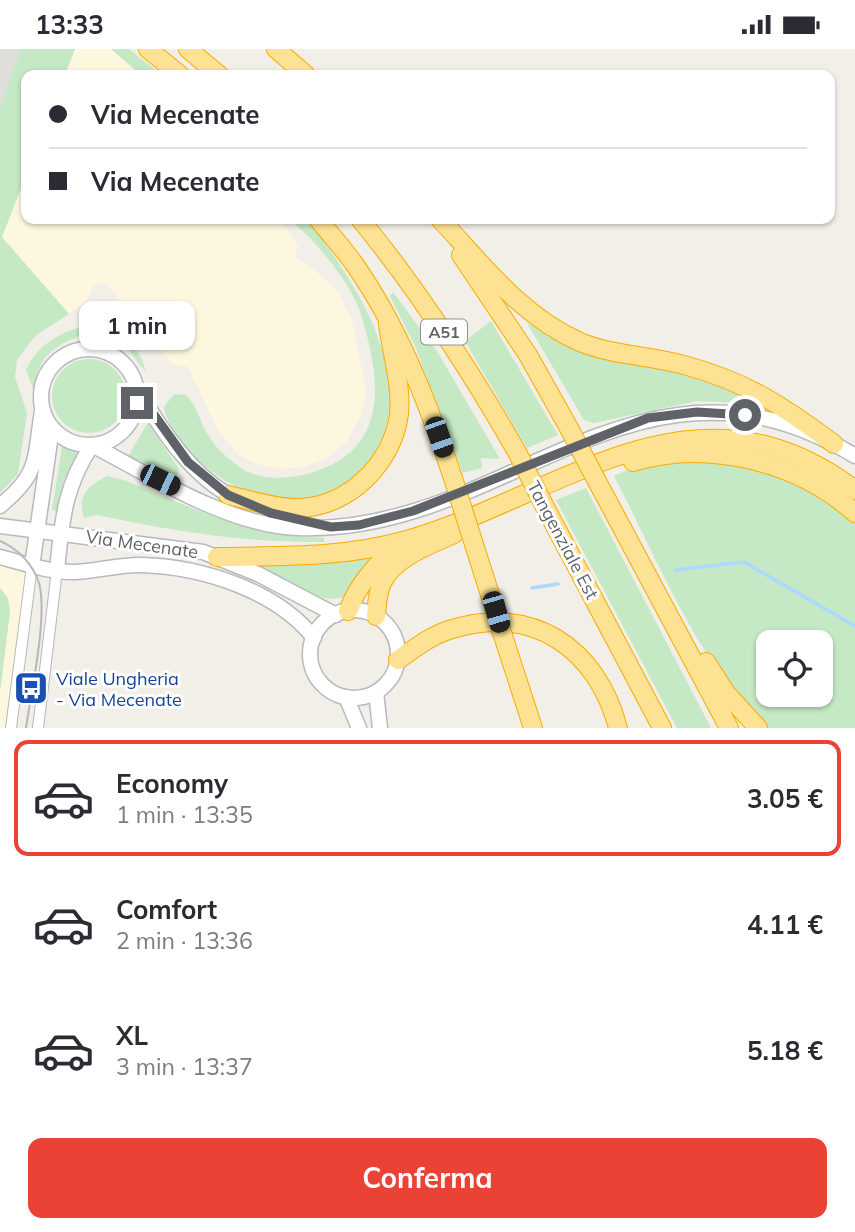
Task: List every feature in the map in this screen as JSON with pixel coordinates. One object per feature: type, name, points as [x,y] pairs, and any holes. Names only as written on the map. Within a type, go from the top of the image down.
[{"type":"highway","points":[[148,49],[174,70]]},
{"type":"highway","points":[[188,49],[213,70]]},
{"type":"highway","points":[[276,49],[300,70]]},
{"type":"highway","points":[[322,224],[355,265],[388,323],[433,418],[533,728]]},
{"type":"highway","name":"Tangenziale Est","points":[[364,224],[431,311],[477,382],[517,452],[662,728]]},
{"type":"highway","points":[[437,224],[528,355],[659,593],[729,728]]},
{"type":"highway","points":[[445,224],[518,303],[546,323],[579,341],[613,354],[681,364],[747,386],[782,405],[834,444]]},
{"type":"highway","points":[[228,495],[284,507],[314,507],[356,488],[370,474],[385,456],[393,440],[399,412],[388,323]]},
{"type":"highway","points":[[217,557],[340,555],[407,540],[622,453],[661,442],[696,438],[739,439],[772,447],[804,458],[855,490]]},
{"type":"highway","points":[[376,616],[380,585],[387,574],[410,556],[496,516],[642,459],[699,453],[747,459],[814,482],[855,513]]},
{"type":"highway","points":[[342,613],[376,566],[407,540]]},
{"type":"highway","points":[[659,593],[726,693],[758,728]]},
{"type":"highway","points":[[398,660],[425,641],[457,628],[516,624],[555,635],[591,668],[605,689],[618,728]]},
{"type":"main road","points":[[0,506],[23,488],[30,476],[42,410],[41,392],[49,369],[62,357],[78,349],[96,349],[118,358],[132,374],[137,391],[188,462],[228,495],[271,513],[331,527]]},
{"type":"main road","points":[[92,445],[110,440],[128,425],[136,409],[137,391]]},
{"type":"main road","points":[[42,410],[52,428],[69,441],[92,445],[220,509],[250,520],[296,527],[359,525],[413,511],[620,427],[672,414],[728,412],[762,418],[807,431],[855,456]]},
{"type":"main road","points":[[32,566],[52,428]]},
{"type":"main road","name":"Via Mecenate","points":[[57,570],[60,534],[71,481],[92,445]]},
{"type":"main road","name":"Via Mecenate","points":[[0,526],[203,552],[342,613],[376,616]]},
{"type":"main road","name":"Via Mecenate","points":[[0,557],[32,566],[73,572],[142,565],[181,570],[231,584],[274,602],[289,612],[314,638]]},
{"type":"main road","points":[[342,613],[327,620],[314,638],[311,656],[315,674],[330,690],[346,697],[361,697],[376,692],[390,679],[398,660],[394,637],[376,616]]},
{"type":"main road","points":[[376,692],[380,728]]},
{"type":"main road","points":[[346,697],[359,728]]},
{"type":"street","points":[[11,728],[32,566]]},
{"type":"street","points":[[38,728],[57,570]]},
{"type":"shaded area","points":[[0,49],[21,49],[0,106]]},
{"type":"shaded area","points":[[75,49],[111,49],[135,70],[67,70]]},
{"type":"shaded area","points":[[21,188],[21,224],[283,224],[298,246],[295,258],[311,267],[338,291],[352,321],[366,391],[362,413],[345,444],[326,458],[303,467],[280,469],[257,464],[239,455],[219,432],[188,367],[172,364],[110,288],[103,283],[94,284],[86,302],[69,314],[2,237]]},
{"type":"shaded area","points":[[0,558],[31,567],[10,728],[0,728]]},
{"type":"green space","points":[[21,49],[75,49],[67,70],[21,70],[21,188],[2,237],[69,314],[35,336],[17,360],[15,377],[27,413],[18,474],[0,493],[0,106]]},
{"type":"green space","points":[[111,49],[129,49],[156,70],[135,70]]},
{"type":"green space","points":[[295,224],[311,224],[349,279],[372,323],[387,371],[390,395],[388,417],[382,438],[372,457],[358,474],[341,487],[322,497],[300,502],[278,501],[235,486],[198,460],[173,429],[164,407],[174,394],[186,395],[208,435],[221,452],[244,470],[267,477],[283,478],[307,474],[334,464],[353,450],[366,432],[373,413],[375,391],[369,343],[358,307],[347,286],[310,238]]},
{"type":"green space","points":[[393,292],[438,353],[500,459],[481,458],[482,468],[463,473],[415,346],[390,296]]},
{"type":"green space","points":[[491,321],[558,435],[527,448],[465,341]]},
{"type":"green space","points":[[527,323],[572,345],[697,375],[753,397],[745,403],[697,401],[594,423],[584,420]]},
{"type":"green space","points":[[84,326],[106,328],[124,337],[138,352],[146,372],[121,342],[107,335],[86,335],[66,342],[48,354],[40,365],[33,388],[26,370],[36,353],[57,337]]},
{"type":"green space","points":[[89,359],[103,362],[115,370],[123,382],[126,396],[123,410],[115,422],[103,430],[89,433],[75,430],[63,422],[55,410],[52,396],[55,382],[63,370],[75,362]]},
{"type":"green space","points":[[148,423],[179,469],[177,476],[128,456]]},
{"type":"green space","points":[[62,446],[81,455],[63,482],[56,511],[52,510]]},
{"type":"green space","points":[[676,459],[725,462],[795,481],[816,492],[855,522],[855,728],[768,728],[744,704],[721,675],[681,610],[614,476],[632,468]]},
{"type":"green space","points":[[107,476],[124,480],[245,527],[324,538],[324,542],[238,538],[181,531],[97,515],[84,518],[83,497],[94,484]]},
{"type":"green space","points":[[586,488],[711,728],[677,728],[556,500]]},
{"type":"green space","points":[[376,557],[354,589],[340,598],[312,595],[244,560],[311,565]]},
{"type":"green space","points":[[0,588],[8,598],[10,612],[0,692]]},
{"type":"waterway","points":[[675,570],[744,562],[855,626]]},
{"type":"waterway","points":[[532,588],[558,584]]},
{"type":"tram line","points":[[0,541],[13,548],[29,563],[39,583],[41,597],[40,634],[26,728]]},
{"type":"place","name":"Viale Ungheria - Via Mecenate","points":[[31,688]]},
{"type":"route","points":[[137,403],[137,391],[188,462],[228,495],[271,513],[331,527],[387,519],[437,503],[620,427],[648,418],[697,412],[745,415]]}]
